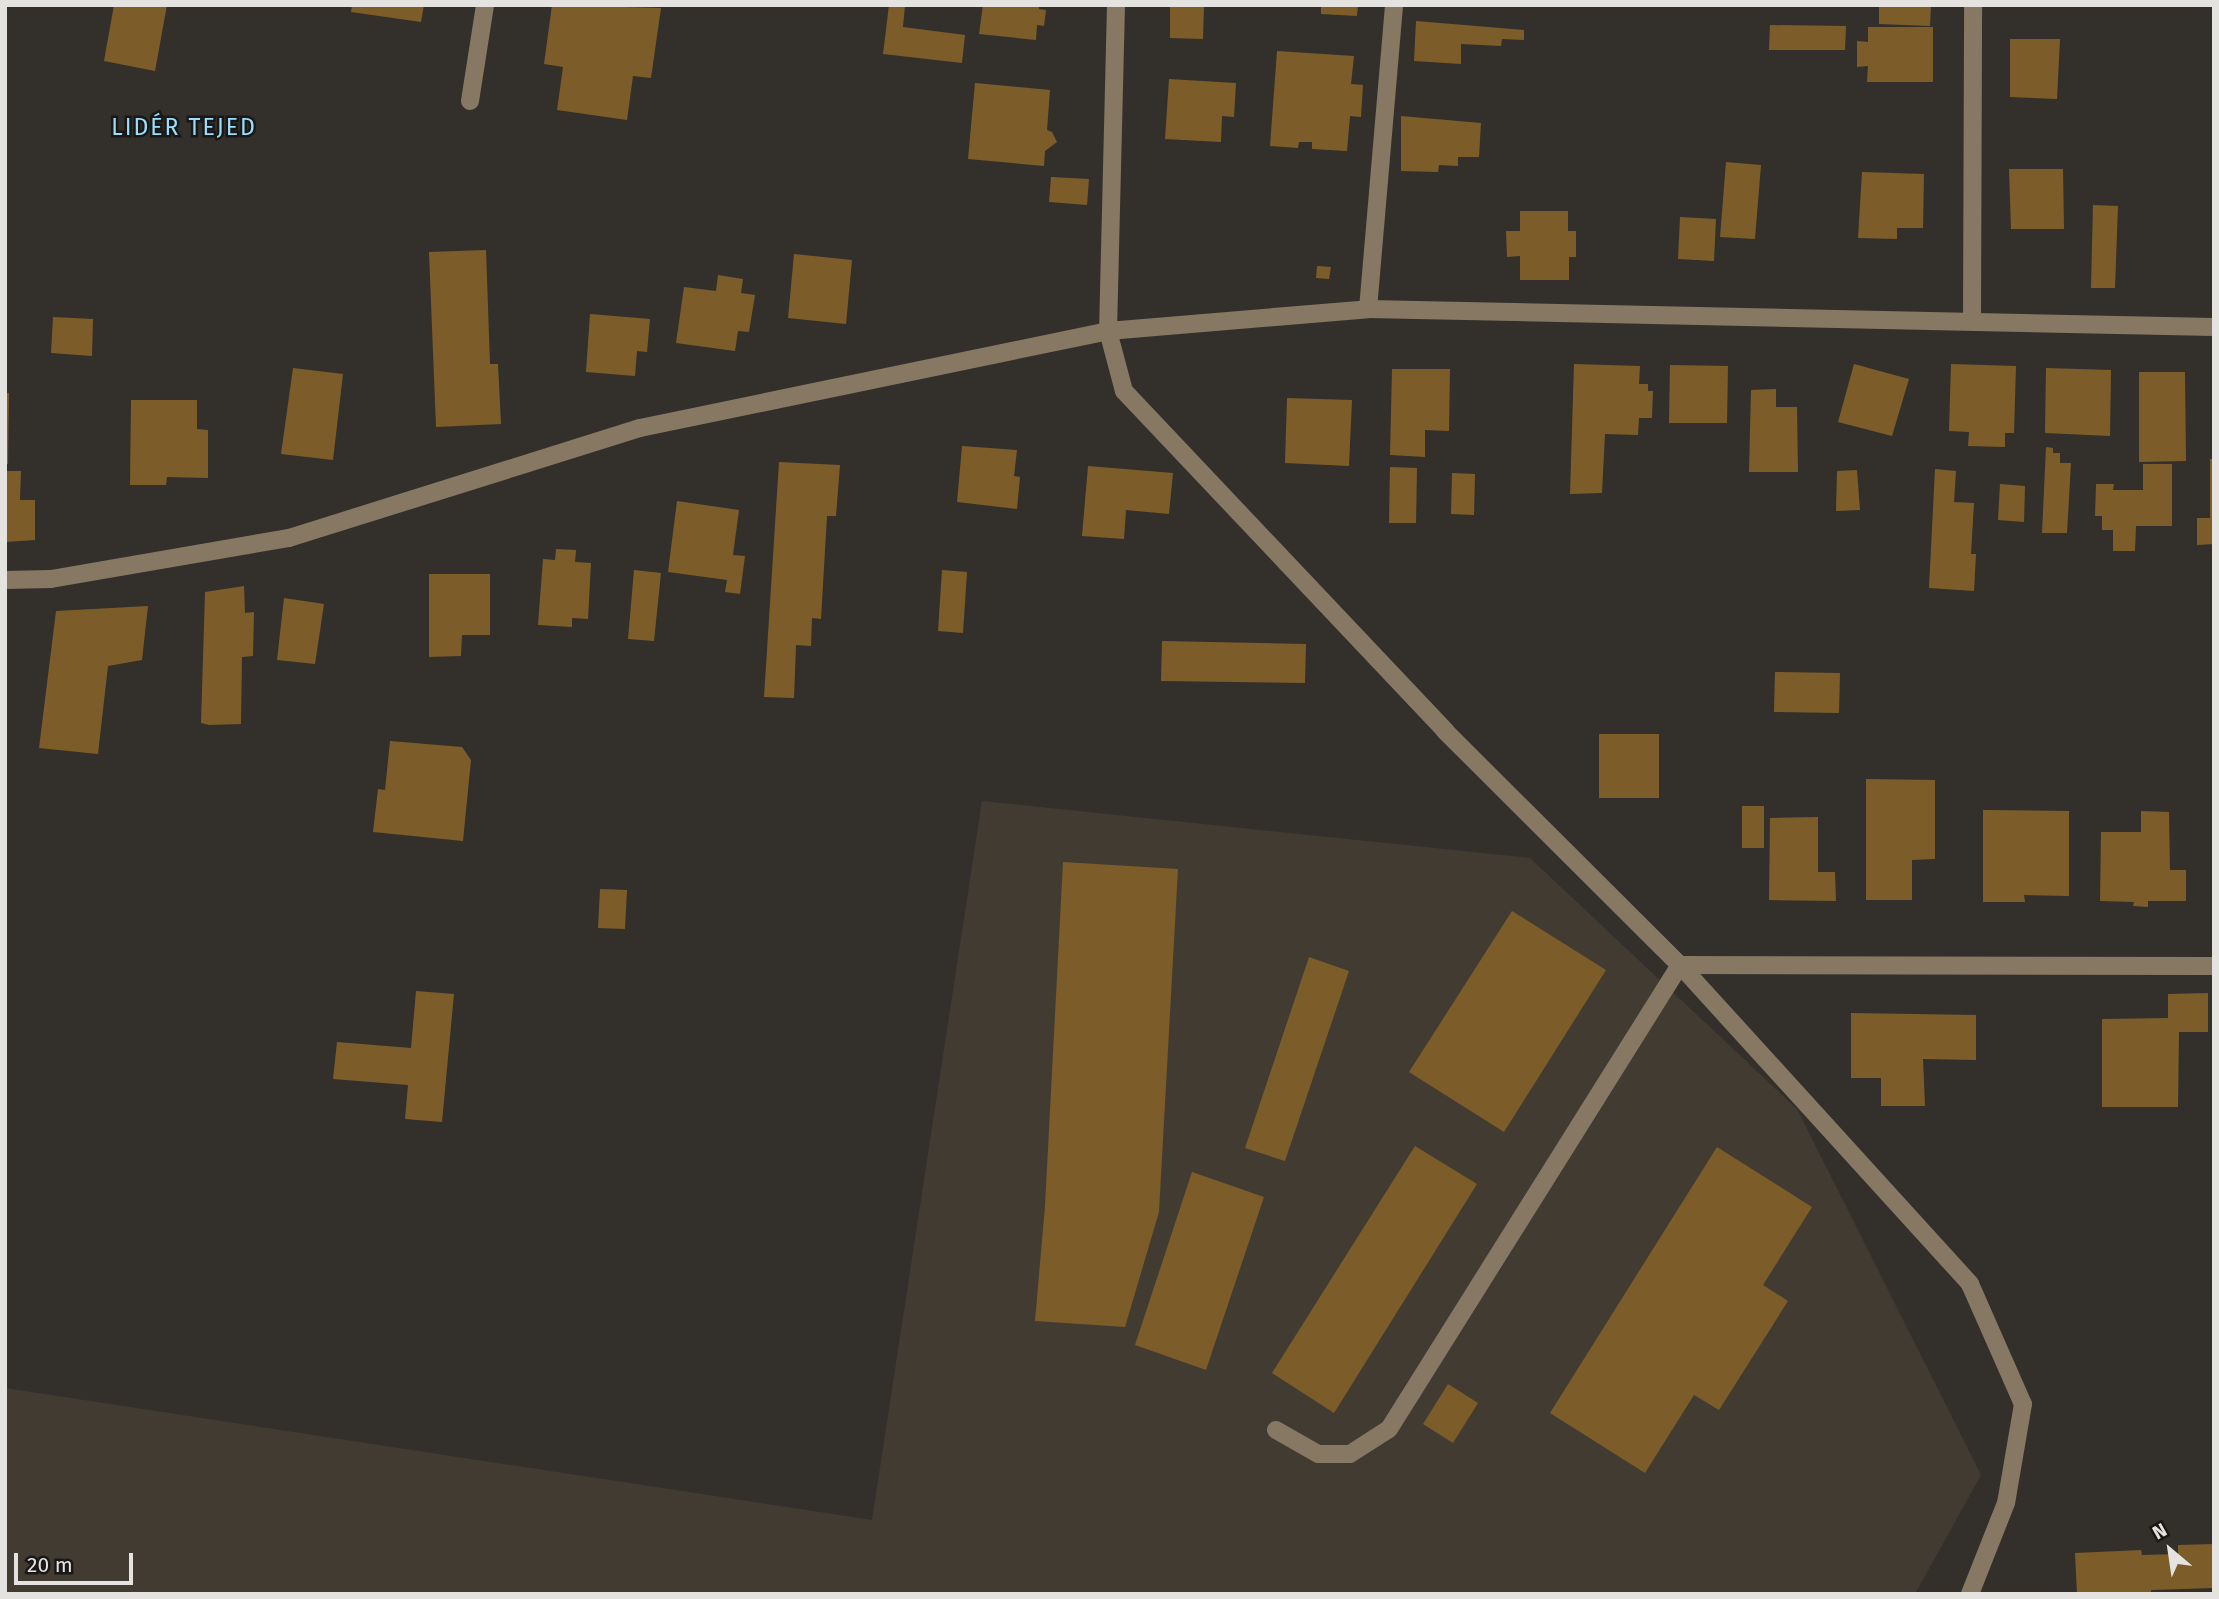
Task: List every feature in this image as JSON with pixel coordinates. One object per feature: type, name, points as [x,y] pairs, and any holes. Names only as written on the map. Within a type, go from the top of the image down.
[{"type":"street","points":[[470,101],[485,5]]},
{"type":"street","points":[[1116,5],[1108,331],[1124,391],[1445,731],[1680,965],[1969,1284],[2023,1404],[2006,1503],[1970,1594]]},
{"type":"street","points":[[1368,309],[1394,5]]},
{"type":"street","points":[[1972,320],[1973,5]]},
{"type":"street","points":[[5,580],[51,579],[289,537],[639,428],[1108,331],[1368,309],[2214,327]]},
{"type":"street","points":[[1680,965],[2214,965]]},
{"type":"street","points":[[1276,1430],[1318,1454],[1350,1454],[1389,1429],[1680,965]]},
{"type":"shaded area","points":[[982,801],[1530,858],[1797,1109],[1981,1475],[1915,1594],[5,1594],[5,1388],[872,1520]]},
{"type":"building","points":[[114,5],[167,5],[155,71],[104,61]]},
{"type":"building","points":[[352,5],[424,5],[421,22],[351,12]]},
{"type":"building","points":[[552,5],[661,8],[651,78],[633,76],[627,120],[557,110],[563,67],[544,64]]},
{"type":"building","points":[[889,5],[905,5],[903,27],[965,35],[962,63],[883,54]]},
{"type":"building","points":[[983,5],[1039,5],[1039,9],[1046,10],[1044,26],[1037,25],[1036,40],[979,34]]},
{"type":"building","points":[[1170,5],[1204,5],[1203,39],[1170,38]]},
{"type":"building","points":[[1321,5],[1358,5],[1357,16],[1321,14]]},
{"type":"building","points":[[1879,5],[1931,5],[1930,26],[1879,24]]},
{"type":"building","points":[[1416,21],[1524,30],[1524,40],[1502,39],[1501,46],[1461,44],[1461,64],[1414,61]]},
{"type":"building","points":[[1770,25],[1846,26],[1845,50],[1769,50]]},
{"type":"building","points":[[1868,27],[1933,27],[1933,82],[1867,82],[1868,66],[1857,67],[1857,41],[1868,42]]},
{"type":"building","points":[[2010,39],[2060,39],[2057,99],[2010,97]]},
{"type":"building","points":[[1277,51],[1354,56],[1351,84],[1363,85],[1361,117],[1350,116],[1347,151],[1312,149],[1312,142],[1299,142],[1298,148],[1270,146]]},
{"type":"building","points":[[1169,79],[1236,83],[1234,117],[1222,116],[1221,142],[1165,139]]},
{"type":"building","points":[[975,83],[1050,90],[1047,130],[1052,132],[1057,142],[1045,151],[1044,166],[968,159]]},
{"type":"building","points":[[1401,116],[1481,123],[1479,157],[1458,157],[1458,166],[1439,165],[1438,172],[1401,171]]},
{"type":"building","points":[[1726,162],[1761,165],[1755,239],[1720,237]]},
{"type":"building","points":[[2009,169],[2063,169],[2064,229],[2011,229]]},
{"type":"building","points":[[1862,172],[1924,174],[1923,228],[1897,228],[1897,239],[1858,238]]},
{"type":"building","points":[[1051,177],[1089,179],[1087,205],[1049,202]]},
{"type":"building","points":[[2093,205],[2118,206],[2115,288],[2091,288]]},
{"type":"building","points":[[1520,211],[1568,211],[1568,231],[1576,231],[1576,257],[1569,257],[1569,280],[1520,280],[1520,256],[1507,257],[1506,231],[1520,231]]},
{"type":"building","points":[[1680,217],[1716,219],[1714,261],[1678,259]]},
{"type":"building","points":[[486,250],[490,364],[498,364],[501,424],[436,427],[429,252]]},
{"type":"building","points":[[794,254],[852,260],[846,324],[788,318]]},
{"type":"building","points":[[1317,266],[1331,267],[1329,279],[1316,278]]},
{"type":"building","points":[[718,275],[743,279],[741,293],[755,295],[749,332],[738,331],[735,351],[676,343],[684,287],[716,291]]},
{"type":"building","points":[[590,314],[650,319],[647,352],[637,351],[635,376],[586,372]]},
{"type":"building","points":[[53,317],[93,319],[92,356],[51,353]]},
{"type":"building","points":[[1574,364],[1640,366],[1639,384],[1648,384],[1648,391],[1653,391],[1652,418],[1639,418],[1638,435],[1605,434],[1602,493],[1570,494]]},
{"type":"building","points":[[1854,364],[1909,379],[1892,436],[1838,422]]},
{"type":"building","points":[[1951,364],[2016,366],[2014,433],[2005,433],[2005,447],[1968,446],[1969,432],[1949,431]]},
{"type":"building","points":[[1670,365],[1728,366],[1727,423],[1669,423]]},
{"type":"building","points":[[293,368],[343,374],[333,460],[281,454]]},
{"type":"building","points":[[2046,368],[2111,370],[2110,436],[2045,433]]},
{"type":"building","points":[[1392,369],[1450,369],[1449,431],[1425,430],[1425,457],[1390,455]]},
{"type":"building","points":[[2139,372],[2185,372],[2186,461],[2139,462]]},
{"type":"building","points":[[1776,389],[1776,407],[1797,407],[1798,472],[1749,472],[1751,390]]},
{"type":"building","points":[[5,393],[9,393],[8,464],[5,464]]},
{"type":"building","points":[[1287,398],[1352,400],[1349,466],[1285,463]]},
{"type":"building","points":[[131,400],[197,400],[197,429],[208,430],[208,478],[167,477],[166,485],[130,485]]},
{"type":"building","points":[[962,446],[1017,450],[1014,476],[1020,477],[1017,509],[957,502]]},
{"type":"building","points":[[2046,447],[2053,448],[2053,453],[2060,453],[2060,463],[2071,463],[2067,533],[2042,533]]},
{"type":"building","points":[[2210,459],[2214,459],[2214,544],[2197,545],[2197,518],[2210,518]]},
{"type":"building","points":[[779,462],[840,465],[836,516],[827,516],[821,619],[812,618],[811,646],[796,645],[794,698],[764,697]]},
{"type":"building","points":[[2143,464],[2172,464],[2172,526],[2136,526],[2135,551],[2113,551],[2113,530],[2102,530],[2102,516],[2095,516],[2096,484],[2114,484],[2113,490],[2143,490]]},
{"type":"building","points":[[1088,466],[1173,473],[1169,514],[1126,510],[1124,539],[1082,536]]},
{"type":"building","points":[[1390,467],[1417,468],[1416,523],[1389,523]]},
{"type":"building","points":[[1935,469],[1956,471],[1954,502],[1974,503],[1971,554],[1976,554],[1974,591],[1929,588]]},
{"type":"building","points":[[1857,470],[1860,510],[1836,511],[1837,471]]},
{"type":"building","points":[[5,471],[21,471],[20,500],[35,500],[35,540],[5,542]]},
{"type":"building","points":[[1452,473],[1475,474],[1474,515],[1451,514]]},
{"type":"building","points":[[2000,484],[2025,486],[2024,522],[1998,520]]},
{"type":"building","points":[[677,501],[739,510],[733,555],[745,556],[740,594],[725,592],[727,580],[668,572]]},
{"type":"building","points":[[556,549],[576,550],[575,562],[591,563],[588,619],[572,618],[572,627],[538,625],[543,559],[555,560]]},
{"type":"building","points":[[634,570],[661,573],[654,641],[628,639]]},
{"type":"building","points":[[942,570],[967,572],[963,633],[938,631]]},
{"type":"building","points":[[429,574],[490,574],[490,635],[462,635],[461,656],[429,657]]},
{"type":"building","points":[[244,586],[245,613],[254,612],[253,656],[242,657],[241,724],[201,723],[205,592]]},
{"type":"building","points":[[284,598],[324,604],[315,664],[277,660]]},
{"type":"building","points":[[148,606],[142,660],[108,666],[98,754],[39,748],[56,611]]},
{"type":"building","points":[[1162,641],[1306,644],[1305,683],[1161,681]]},
{"type":"building","points":[[1775,672],[1840,673],[1839,713],[1774,712]]},
{"type":"building","points":[[1599,734],[1659,734],[1659,798],[1599,798]]},
{"type":"building","points":[[390,741],[462,747],[471,760],[463,841],[373,832],[378,789],[385,790]]},
{"type":"building","points":[[1866,779],[1935,780],[1935,859],[1912,860],[1912,900],[1866,900]]},
{"type":"building","points":[[1742,806],[1764,806],[1764,848],[1742,848]]},
{"type":"building","points":[[1983,810],[2069,811],[2069,896],[2024,895],[2025,902],[1983,902]]},
{"type":"building","points":[[2141,811],[2169,812],[2170,870],[2186,870],[2186,901],[2148,901],[2148,907],[2133,906],[2134,902],[2100,901],[2101,832],[2141,832]]},
{"type":"building","points":[[1818,817],[1818,872],[1835,872],[1836,901],[1769,900],[1770,818]]},
{"type":"building","points":[[1063,862],[1178,869],[1159,1212],[1125,1327],[1035,1321],[1045,1206]]},
{"type":"building","points":[[600,889],[627,890],[625,929],[598,928]]},
{"type":"building","points":[[1512,911],[1606,970],[1504,1132],[1409,1072]]},
{"type":"building","points":[[1309,957],[1349,971],[1285,1161],[1245,1148]]},
{"type":"building","points":[[416,991],[454,994],[442,1122],[405,1119],[408,1085],[333,1079],[337,1042],[411,1048]]},
{"type":"building","points":[[2208,993],[2208,1032],[2179,1032],[2178,1107],[2102,1107],[2102,1019],[2168,1018],[2168,994]]},
{"type":"building","points":[[1851,1013],[1976,1015],[1976,1060],[1923,1059],[1925,1106],[1881,1106],[1881,1078],[1851,1078]]},
{"type":"building","points":[[1415,1146],[1477,1184],[1334,1413],[1272,1373]]},
{"type":"building","points":[[1717,1147],[1812,1207],[1763,1285],[1788,1301],[1719,1410],[1694,1395],[1645,1473],[1550,1413]]},
{"type":"building","points":[[1192,1172],[1264,1197],[1206,1370],[1135,1345]]},
{"type":"building","points":[[1448,1384],[1478,1403],[1453,1443],[1423,1424]]},
{"type":"building","points":[[2214,1544],[2214,1588],[2151,1590],[2151,1594],[2077,1594],[2075,1553],[2141,1550],[2142,1555],[2178,1554],[2178,1545]]},
{"type":"district","name":"LIDÉR TEJED","points":[[184,127]]}]
